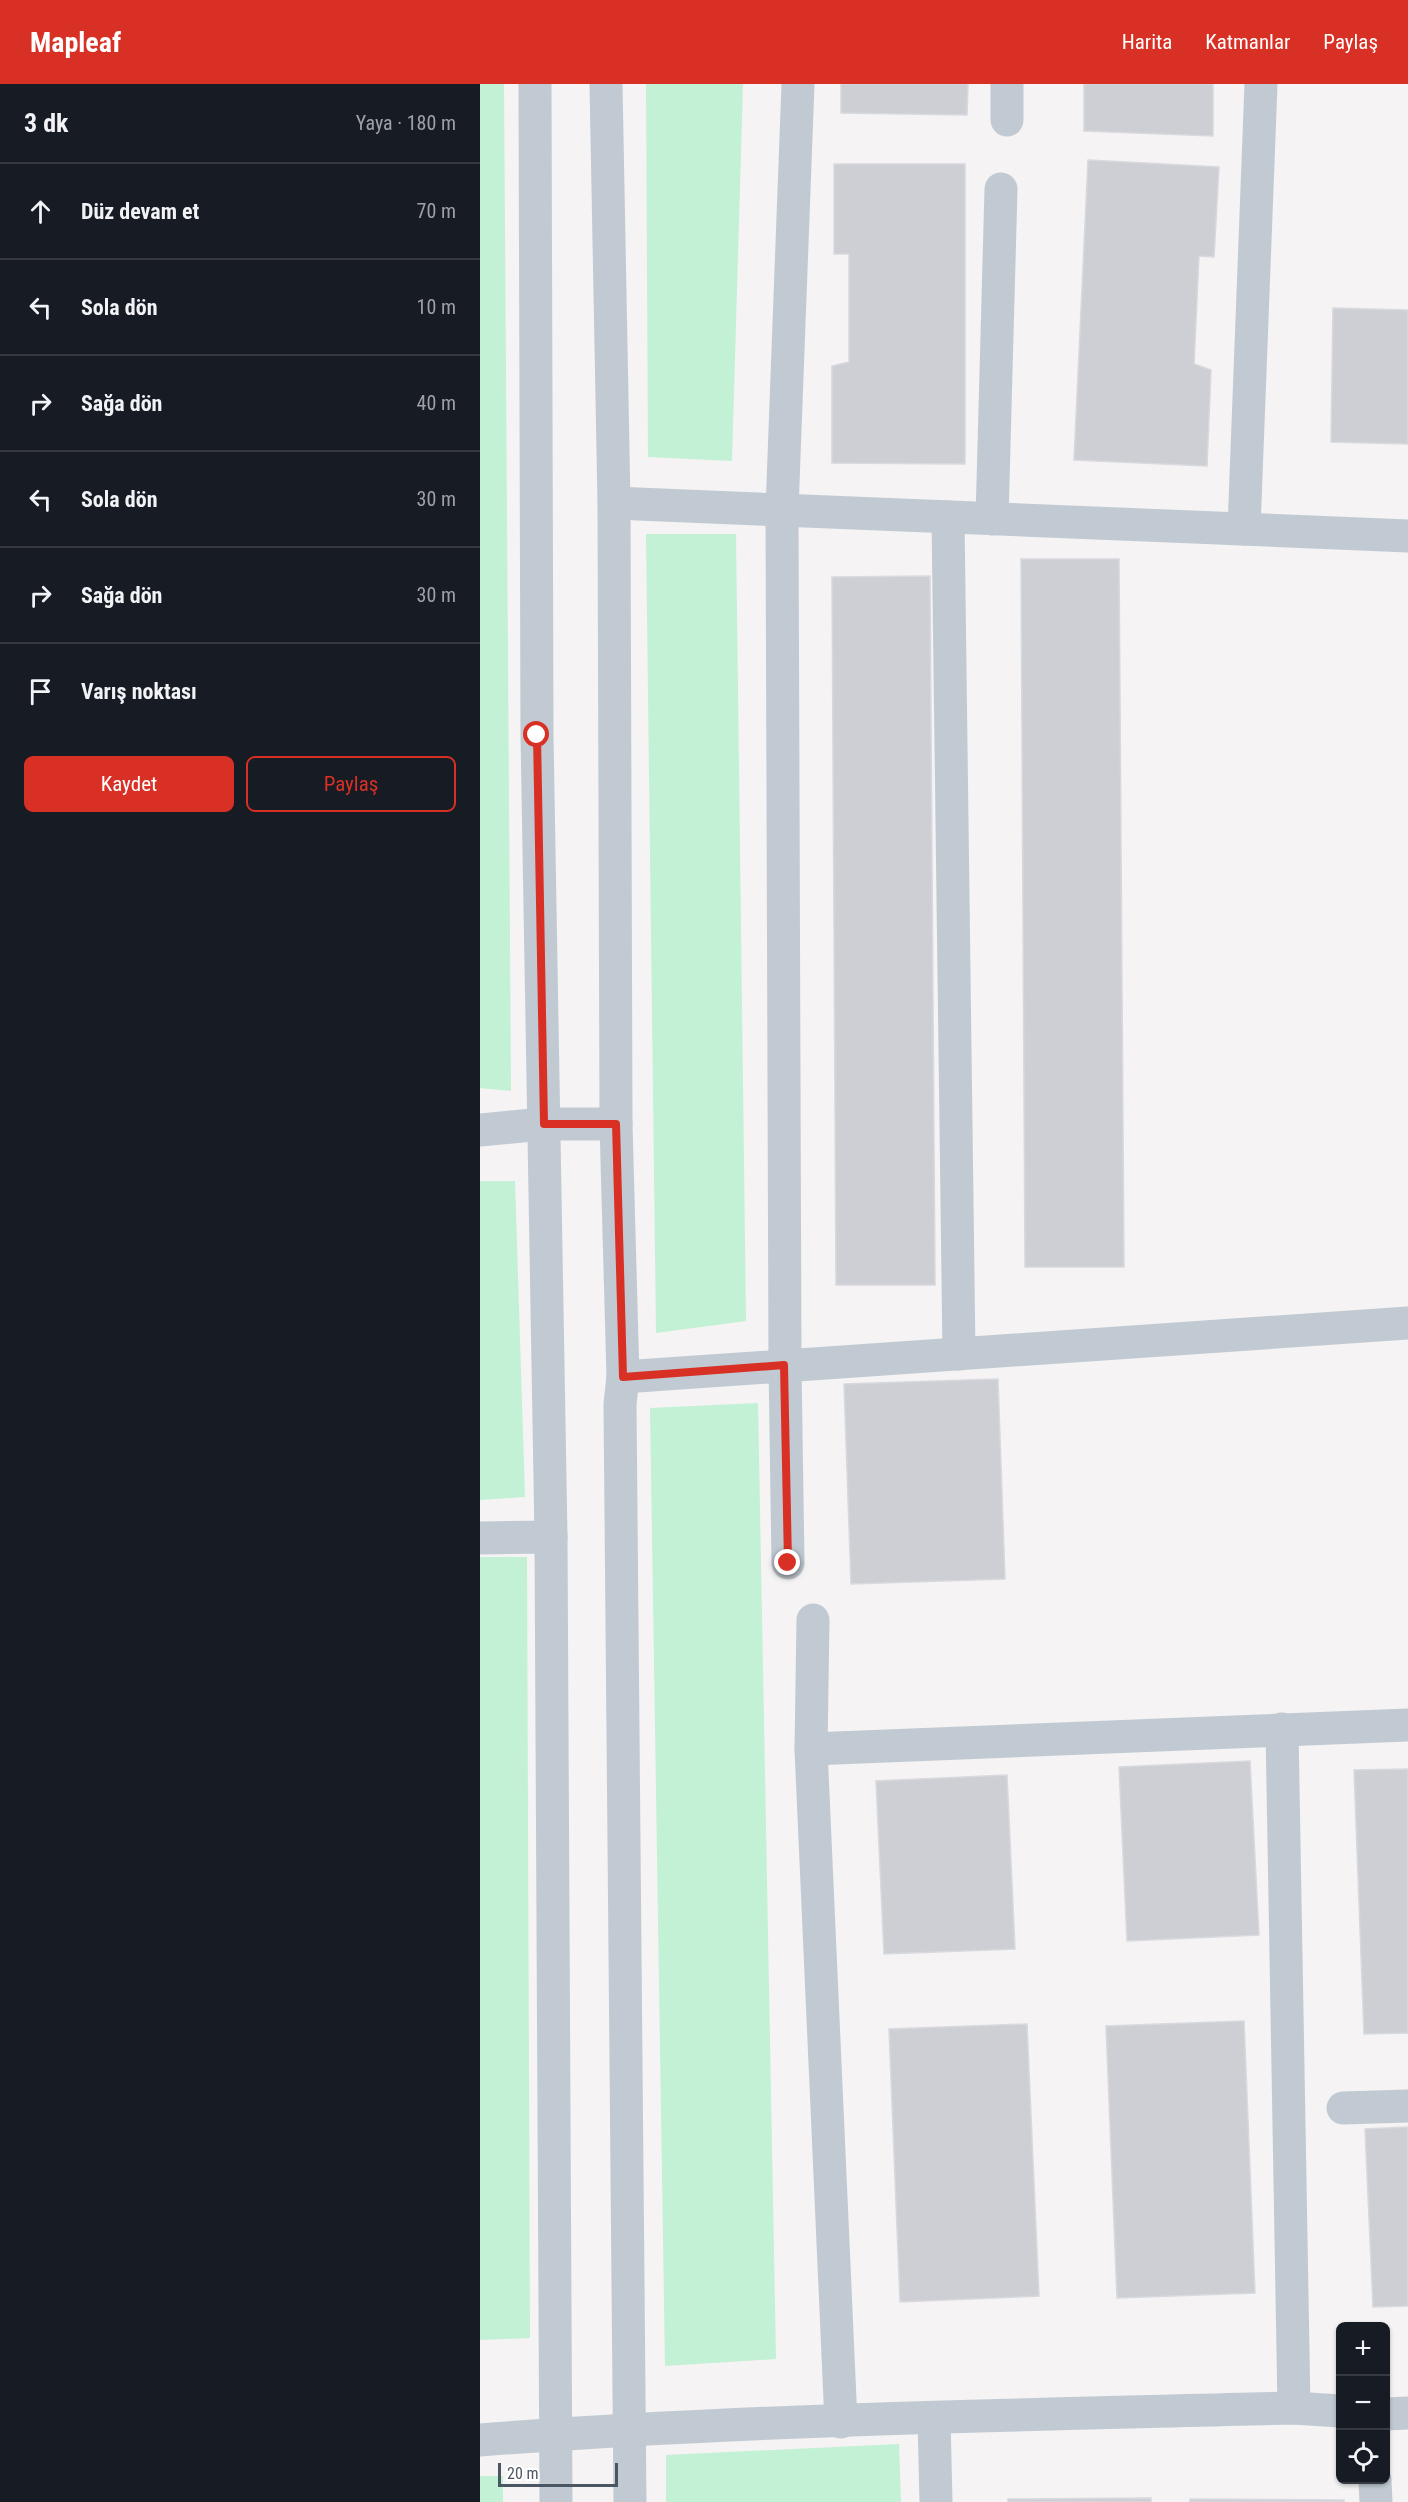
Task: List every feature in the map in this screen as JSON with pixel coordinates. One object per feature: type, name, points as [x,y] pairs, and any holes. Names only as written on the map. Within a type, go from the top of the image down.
[{"type":"street","points":[[535,84],[537,735],[551,1537],[556,2502]]},
{"type":"street","points":[[606,84],[614,503],[616,1124],[623,1377],[620,1404],[630,2502]]},
{"type":"street","points":[[788,1563],[784,1365],[782,510],[798,84]]},
{"type":"street","points":[[1007,84],[1007,120]]},
{"type":"street","points":[[1244,529],[1261,84]]},
{"type":"street","points":[[992,519],[1001,189]]},
{"type":"street","points":[[614,503],[1408,536]]},
{"type":"street","points":[[948,517],[959,1354]]},
{"type":"street","points":[[480,1130],[544,1124],[616,1124]]},
{"type":"street","points":[[623,1377],[1408,1323]]},
{"type":"street","points":[[480,1538],[551,1537]]},
{"type":"street","points":[[813,1620],[811,1749],[841,2422]]},
{"type":"street","points":[[811,1749],[1408,1725]]},
{"type":"street","points":[[1282,1729],[1294,2408]]},
{"type":"street","points":[[1343,2108],[1408,2106]]},
{"type":"street","points":[[480,2440],[629,2430],[934,2418],[1294,2408],[1336,2411]]},
{"type":"street","points":[[1390,2414],[1408,2413]]},
{"type":"street","points":[[934,2418],[936,2502]]},
{"type":"street","points":[[1375,2484],[1376,2502]]},
{"type":"green space","points":[[480,84],[504,84],[511,1091],[480,1088]]},
{"type":"green space","points":[[646,84],[743,84],[732,461],[648,457]]},
{"type":"green space","points":[[646,534],[736,534],[746,1321],[656,1333]]},
{"type":"green space","points":[[480,1181],[515,1181],[525,1497],[480,1500]]},
{"type":"green space","points":[[758,1403],[776,2359],[665,2366],[650,1408]]},
{"type":"green space","points":[[480,1557],[527,1557],[530,2338],[480,2340]]},
{"type":"green space","points":[[899,2444],[901,2502],[666,2502],[666,2455]]},
{"type":"green space","points":[[480,2476],[503,2476],[503,2502],[480,2502]]},
{"type":"building","points":[[841,84],[968,84],[967,115],[841,113]]},
{"type":"building","points":[[1084,84],[1213,84],[1213,136],[1084,131]]},
{"type":"building","points":[[1088,160],[1219,167],[1214,257],[1199,256],[1194,364],[1211,370],[1207,466],[1074,460]]},
{"type":"building","points":[[834,164],[965,164],[965,464],[832,463],[832,366],[849,362],[849,254],[834,254]]},
{"type":"building","points":[[1333,308],[1408,310],[1408,444],[1331,442]]},
{"type":"building","points":[[1021,559],[1119,559],[1124,1267],[1025,1267]]},
{"type":"building","points":[[930,576],[935,1285],[836,1285],[832,577]]},
{"type":"building","points":[[998,1379],[1005,1579],[851,1584],[844,1384]]},
{"type":"building","points":[[1250,1761],[1259,1935],[1127,1941],[1119,1767]]},
{"type":"building","points":[[1408,1769],[1408,2033],[1364,2034],[1354,1770]]},
{"type":"building","points":[[1007,1775],[1015,1949],[884,1954],[876,1781]]},
{"type":"building","points":[[1244,2021],[1255,2293],[1117,2298],[1106,2026]]},
{"type":"building","points":[[1027,2024],[1039,2296],[900,2302],[889,2029]]},
{"type":"building","points":[[1408,2127],[1408,2306],[1373,2307],[1365,2129]]},
{"type":"building","points":[[1151,2498],[1151,2502],[1008,2502],[1008,2499]]},
{"type":"building","points":[[1190,2499],[1344,2500],[1344,2502],[1190,2502]]},
{"type":"route","points":[[537,735],[544,1124],[616,1124],[623,1377],[784,1365],[788,1563]]}]
